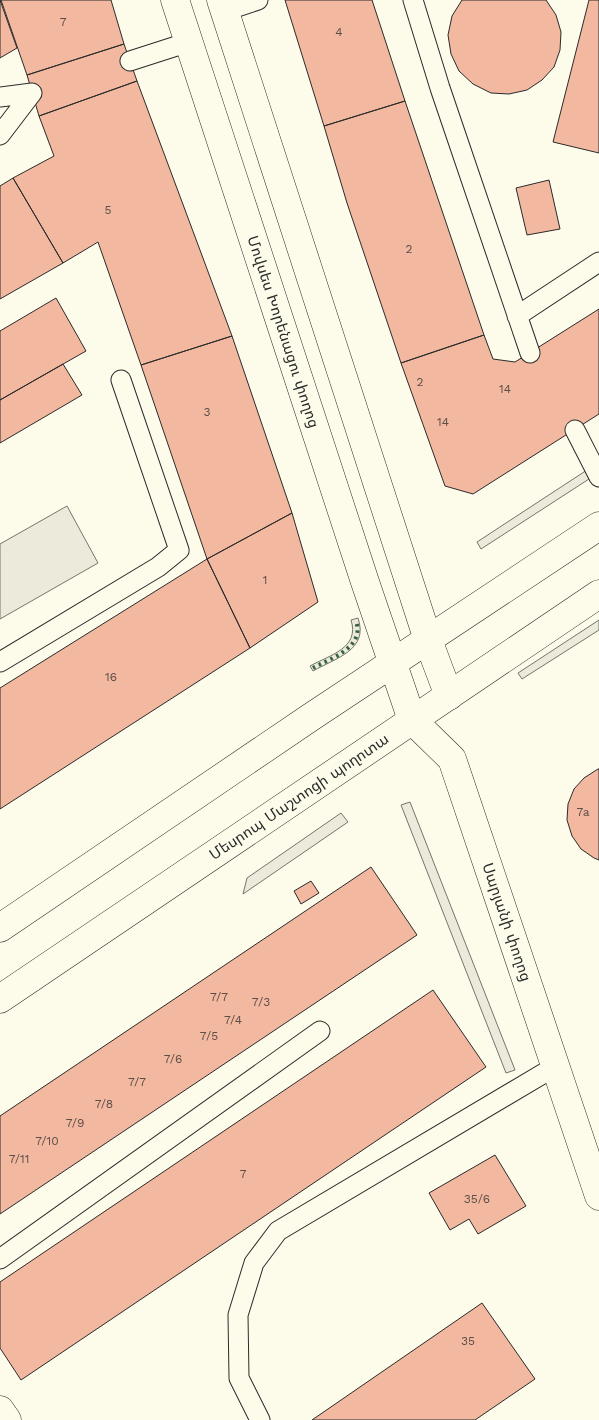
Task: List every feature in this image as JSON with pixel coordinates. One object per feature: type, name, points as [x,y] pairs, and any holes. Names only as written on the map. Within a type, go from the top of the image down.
[{"type":"main road","name":"Մովսես Խորենացու փողոց","points":[[176,0],[392,664]]},
{"type":"main road","points":[[189,42],[225,13],[428,640],[449,696]]},
{"type":"main road","points":[[0,928],[599,526]]},
{"type":"main road","name":"Մեսրոպ Մաշտոցի պողոտա","points":[[0,999],[599,594]]},
{"type":"main road","name":"Սարյանի փողոց","points":[[392,664],[412,720],[452,759],[599,1196]]},
{"type":"main road","points":[[0,1410],[8,1420]]},
{"type":"lane","points":[[225,13],[258,0]]},
{"type":"lane","points":[[412,0],[530,353]]},
{"type":"lane","points":[[130,61],[189,42]]},
{"type":"lane","points":[[0,135],[32,93],[2,91]]},
{"type":"lane","points":[[517,316],[599,262]]},
{"type":"lane","points":[[0,662],[158,566],[180,550],[121,380]]},
{"type":"lane","points":[[575,430],[599,477]]},
{"type":"lane","points":[[2,1255],[320,1032]]},
{"type":"lane","points":[[260,1420],[239,1378],[238,1315],[254,1263],[278,1231],[556,1066]]},
{"type":"shaded area","points":[[587,470],[589,479],[481,549],[477,542]]},
{"type":"shaded area","points":[[67,506],[98,563],[0,619],[0,544]]},
{"type":"shaded area","points":[[358,618],[359,638],[355,645],[340,657],[313,671],[310,666],[334,654],[347,644],[353,630],[351,620]]},
{"type":"shaded area","points":[[599,620],[599,630],[522,679],[518,673]]},
{"type":"shaded area","points":[[410,802],[515,1070],[506,1073],[401,805]]},
{"type":"shaded area","points":[[341,813],[348,822],[243,894],[247,878]]},
{"type":"building","points":[[0,0],[17,48],[0,58]]},
{"type":"building","points":[[1,0],[111,0],[124,44],[27,75]]},
{"type":"building","points":[[285,0],[372,0],[405,101],[324,126]]},
{"type":"building","points":[[462,0],[546,0],[556,15],[561,32],[560,50],[554,67],[542,80],[527,90],[509,94],[491,93],[473,84],[459,71],[451,54],[448,35],[452,16]]},
{"type":"building","points":[[589,0],[599,0],[599,153],[553,142]]},
{"type":"building","points":[[124,44],[137,81],[39,116],[27,75]]},
{"type":"building","points":[[137,81],[232,336],[141,365],[98,242],[63,263],[13,178],[54,156],[39,116]]},
{"type":"building","points":[[405,101],[484,335],[401,363],[347,203],[324,126]]},
{"type":"building","points":[[13,178],[63,263],[0,299],[0,186]]},
{"type":"building","points":[[549,180],[560,229],[527,235],[516,188]]},
{"type":"building","points":[[56,298],[86,351],[0,400],[0,331]]},
{"type":"building","points":[[599,309],[599,414],[473,494],[445,486],[401,363],[484,335],[493,359],[515,362]]},
{"type":"building","points":[[232,336],[292,513],[207,559],[141,365]]},
{"type":"building","points":[[63,364],[82,395],[0,443],[0,400]]},
{"type":"building","points":[[292,513],[318,602],[250,648],[207,559]]},
{"type":"building","points":[[207,559],[250,648],[0,809],[0,688]]},
{"type":"building","points":[[598,769],[599,860],[581,849],[572,836],[567,820],[568,804],[574,789],[584,778]]},
{"type":"building","points":[[371,867],[417,935],[0,1214],[0,1116]]},
{"type":"building","points":[[311,881],[319,893],[301,904],[294,891]]},
{"type":"building","points":[[433,990],[486,1067],[21,1380],[0,1348],[0,1282]]},
{"type":"building","points":[[495,1155],[526,1206],[478,1234],[469,1219],[450,1230],[429,1193]]},
{"type":"building","points":[[482,1303],[535,1379],[475,1420],[312,1420]]},
{"type":"hedge","points":[[313,668],[337,656],[351,645],[356,638],[356,621]]}]
